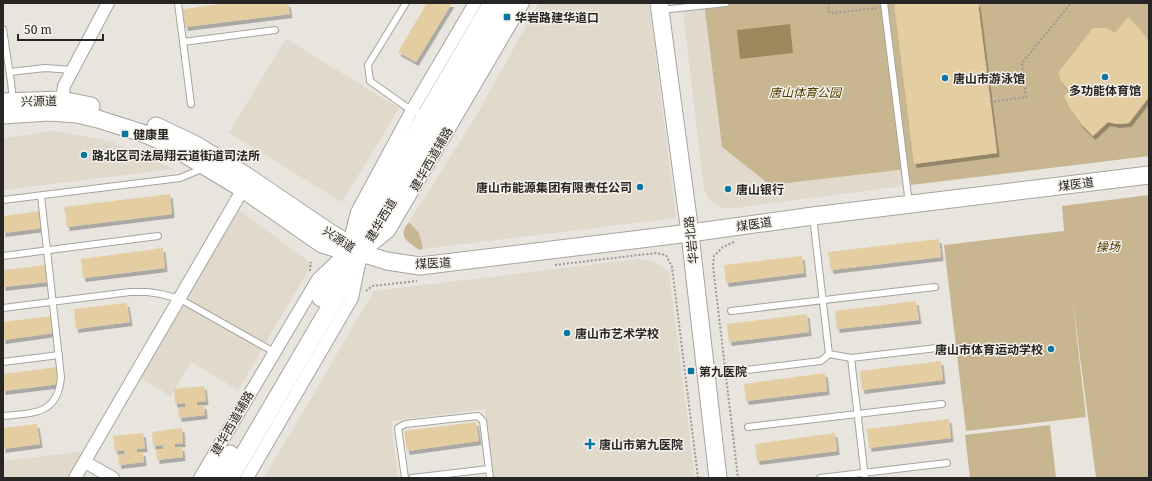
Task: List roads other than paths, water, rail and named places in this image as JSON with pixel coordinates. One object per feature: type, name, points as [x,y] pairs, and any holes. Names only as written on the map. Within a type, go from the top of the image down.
[{"type":"main road","name":"建华西道","points":[[230,478],[352,250],[366,218],[419,114],[492,3]]},
{"type":"main road","name":"建华西道","points":[[216,478],[329,285],[508,3]]},
{"type":"main road","name":"华岩北路","points":[[659,7],[690,233],[718,478]]},
{"type":"main road","name":"兴源道","points":[[6,106],[62,100],[124,114],[165,130],[196,144],[245,175],[329,232],[352,250]]},
{"type":"main road","name":"兴源道","points":[[6,106],[77,114],[98,119],[163,141],[243,189],[322,244],[352,250]]},
{"type":"main road","name":"煤医道","points":[[352,250],[387,261],[420,266],[1149,175]]},
{"type":"street","points":[[62,100],[64,86],[108,3]]},
{"type":"street","points":[[419,114],[475,3]]},
{"type":"street","name":"建华西道辅路","points":[[200,478],[318,279],[352,250],[389,231],[523,3]]},
{"type":"street","points":[[75,478],[243,189]]},
{"type":"street","points":[[247,478],[352,298],[352,250]]},
{"type":"street","points":[[85,462],[113,478]]},
{"type":"lane","points":[[178,3],[191,104]]},
{"type":"lane","points":[[406,3],[368,65],[370,81],[419,114]]},
{"type":"lane","points":[[659,7],[726,3]]},
{"type":"lane","points":[[884,3],[909,204]]},
{"type":"lane","points":[[3,29],[10,72],[6,106]]},
{"type":"lane","points":[[183,42],[275,30]]},
{"type":"lane","points":[[10,72],[45,68],[72,70]]},
{"type":"lane","points":[[3,200],[180,178],[206,167]]},
{"type":"lane","points":[[3,416],[46,409],[57,398],[60,388],[61,378],[59,355],[41,196]]},
{"type":"lane","points":[[813,216],[830,354]]},
{"type":"lane","points":[[3,256],[158,236]]},
{"type":"lane","points":[[731,311],[935,287]]},
{"type":"lane","points":[[3,308],[130,292],[161,294],[180,299],[274,352]]},
{"type":"lane","points":[[738,371],[821,361],[830,354],[851,358],[937,348]]},
{"type":"lane","points":[[3,362],[59,355]]},
{"type":"lane","points":[[851,358],[865,475]]},
{"type":"lane","points":[[748,427],[942,404]]},
{"type":"lane","points":[[405,478],[398,428],[405,424],[478,416],[483,421],[490,478]]},
{"type":"lane","points":[[820,478],[865,475],[947,463]]},
{"type":"lane","points":[[412,478],[489,469]]},
{"type":"place","name":"华岩路建华道口","points":[[507,17]]},
{"type":"place","name":"多功能体育馆","points":[[1105,77]]},
{"type":"place","name":"唐山市游泳馆","points":[[945,78]]},
{"type":"place","name":"健康里","points":[[125,134]]},
{"type":"place","name":"路北区司法局翔云道街道司法所","points":[[84,155]]},
{"type":"place","name":"唐山市能源集团有限责任公司","points":[[640,187]]},
{"type":"place","name":"唐山银行","points":[[728,189]]},
{"type":"place","name":"唐山市艺术学校","points":[[567,333]]},
{"type":"place","name":"唐山市体育运动学校","points":[[1051,349]]},
{"type":"place","name":"第九医院","points":[[691,371]]},
{"type":"place","name":"唐山市第九医院","points":[[590,444]]},
{"type":"park label","name":"唐山体育公园","points":[[805,92]]},
{"type":"park label","name":"操场","points":[[1108,246]]}]
